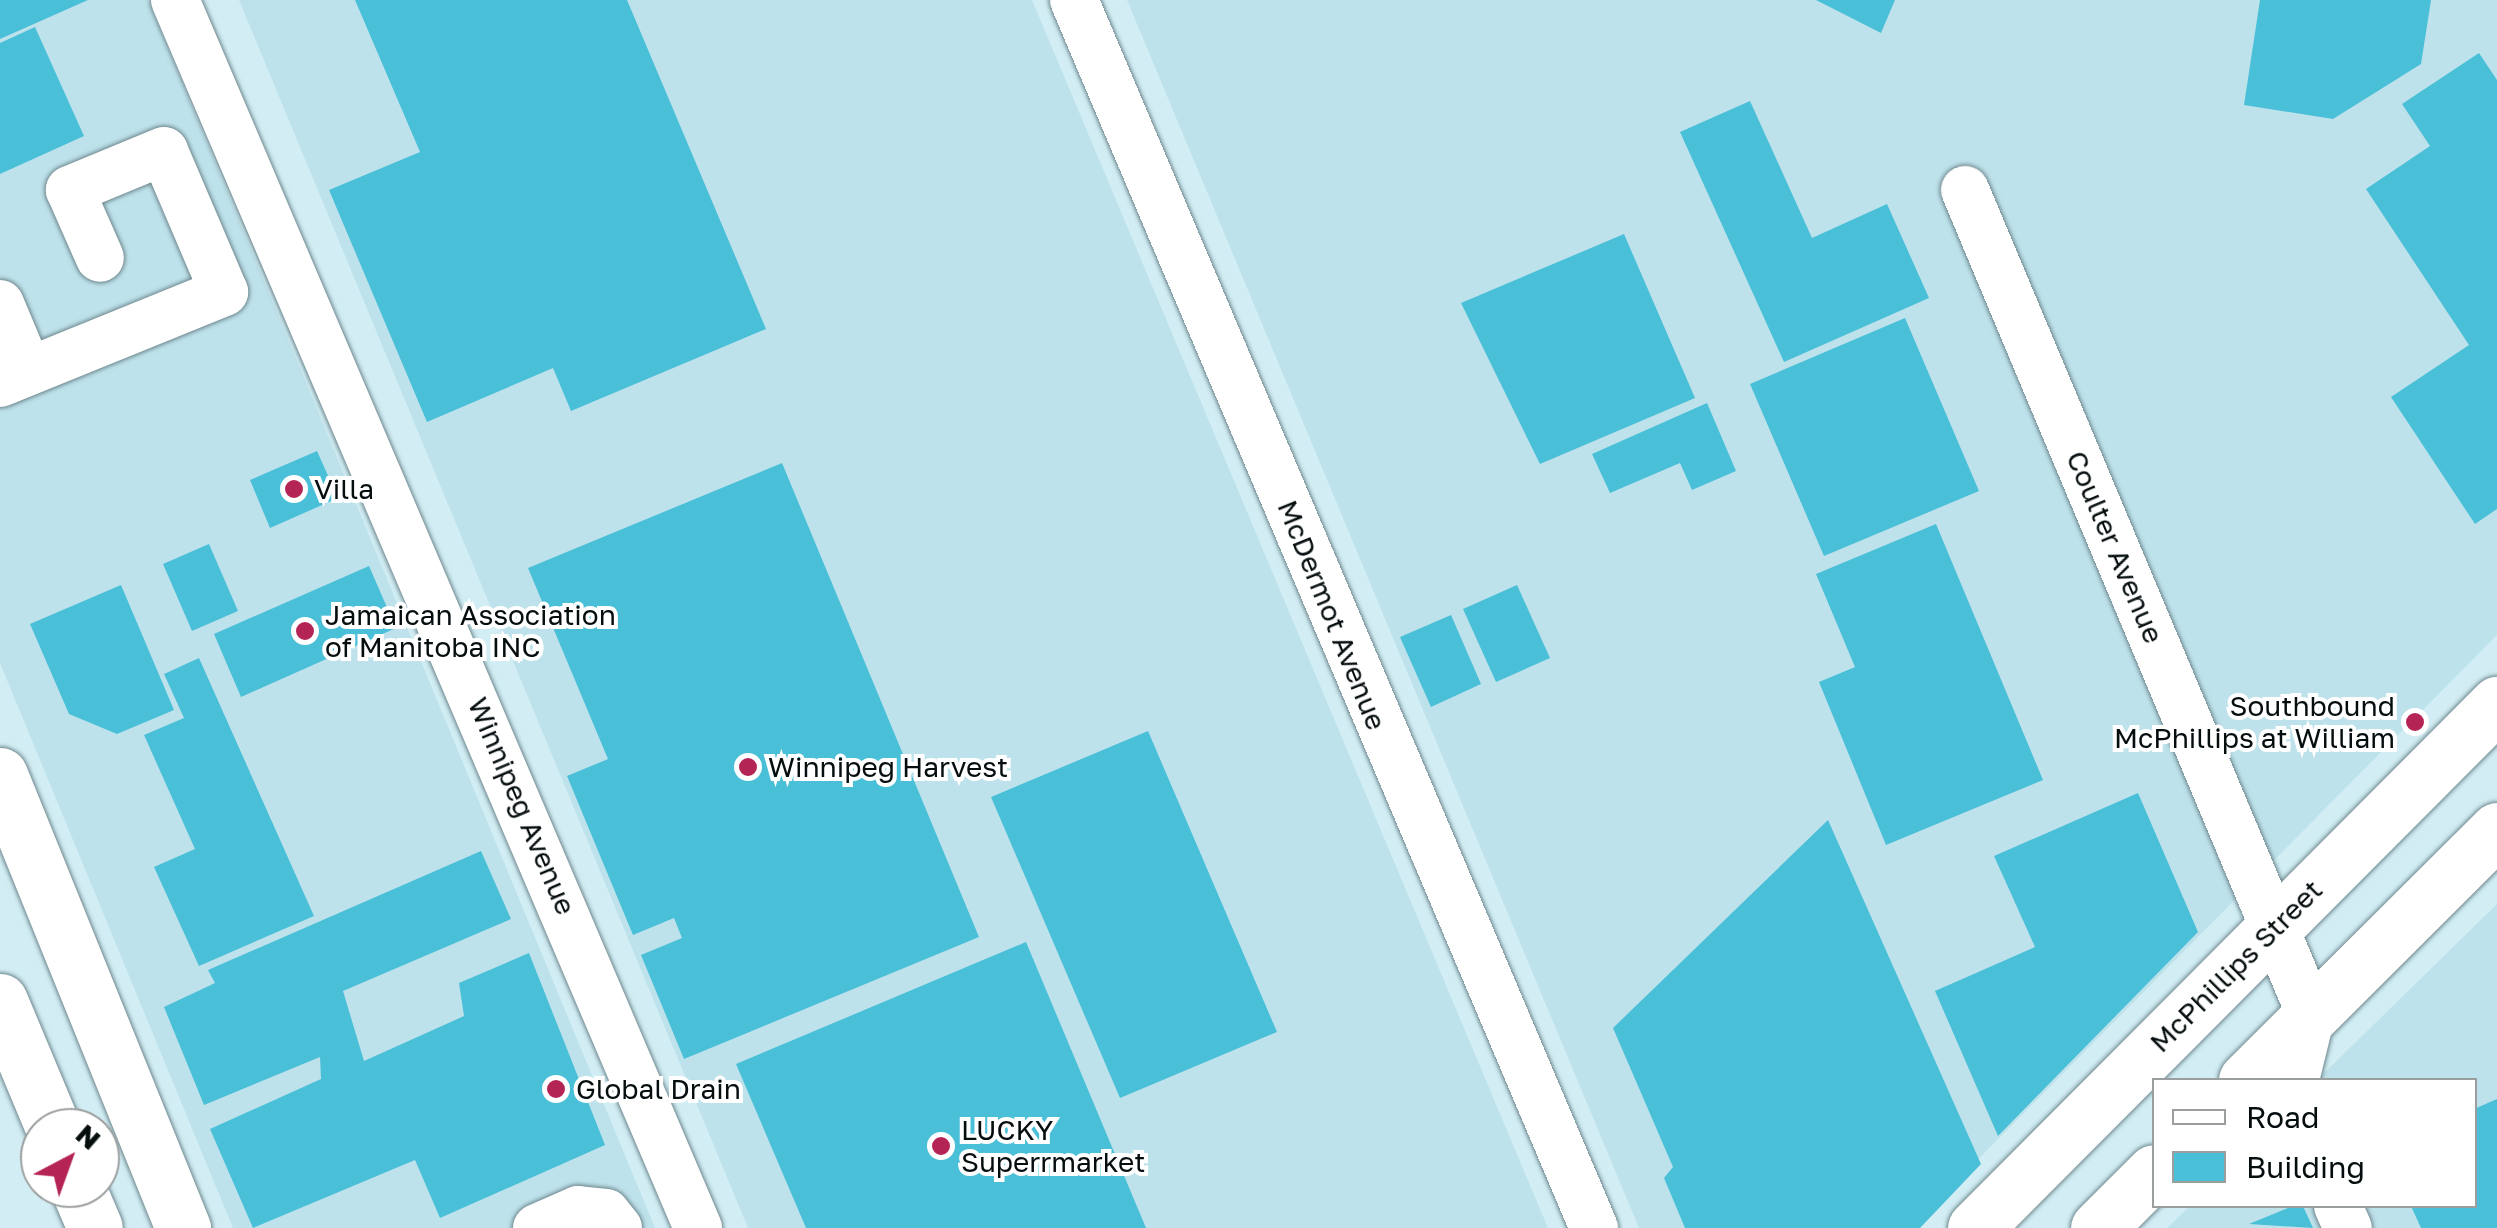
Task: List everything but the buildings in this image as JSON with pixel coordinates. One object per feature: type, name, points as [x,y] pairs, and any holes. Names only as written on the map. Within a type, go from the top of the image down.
[{"type":"main road","name":"McPhillips Street","points":[[1975,1228],[2274,927],[2493,716]]},
{"type":"main road","points":[[0,776],[183,1228]]},
{"type":"main road","points":[[2248,1078],[2497,830]]},
{"type":"main road","points":[[0,1001],[45,1108]]},
{"type":"main road","points":[[2098,1228],[2152,1174]]},
{"type":"street","name":"Winnipeg Avenue","points":[[175,0],[698,1228]]},
{"type":"street","name":"McDermot Avenue","points":[[1074,0],[1594,1228]]},
{"type":"street","points":[[0,304],[14,377],[224,292],[164,151],[70,190],[100,258]]},
{"type":"street","points":[[190,214],[254,184]]},
{"type":"street","name":"Coulter Avenue","points":[[1966,190],[2311,1016]]},
{"type":"street","points":[[2296,1078],[2311,1016]]},
{"type":"street","points":[[537,1228],[578,1210],[606,1213],[618,1228]]},
{"type":"shaded area","points":[[0,0],[148,0],[655,1228],[233,1228],[0,663]]},
{"type":"shaded area","points":[[239,0],[1032,0],[1548,1228],[748,1228]]},
{"type":"shaded area","points":[[1127,0],[2497,0],[2497,635],[1910,1228],[1639,1228]]},
{"type":"shaded area","points":[[2497,904],[2497,1228],[2167,1228],[2188,1208],[2477,1208],[2477,1078],[2319,1078]]},
{"type":"place","name":"Villa","points":[[294,489]]},
{"type":"place","name":"Jamaican Association of Manitoba INC","points":[[305,631]]},
{"type":"place","name":"Southbound McPhillips at William","points":[[2415,722]]},
{"type":"place","name":"Winnipeg Harvest","points":[[748,767]]},
{"type":"place","name":"Global Drain","points":[[556,1089]]},
{"type":"place","name":"LUCKY Superrmarket","points":[[941,1146]]}]
